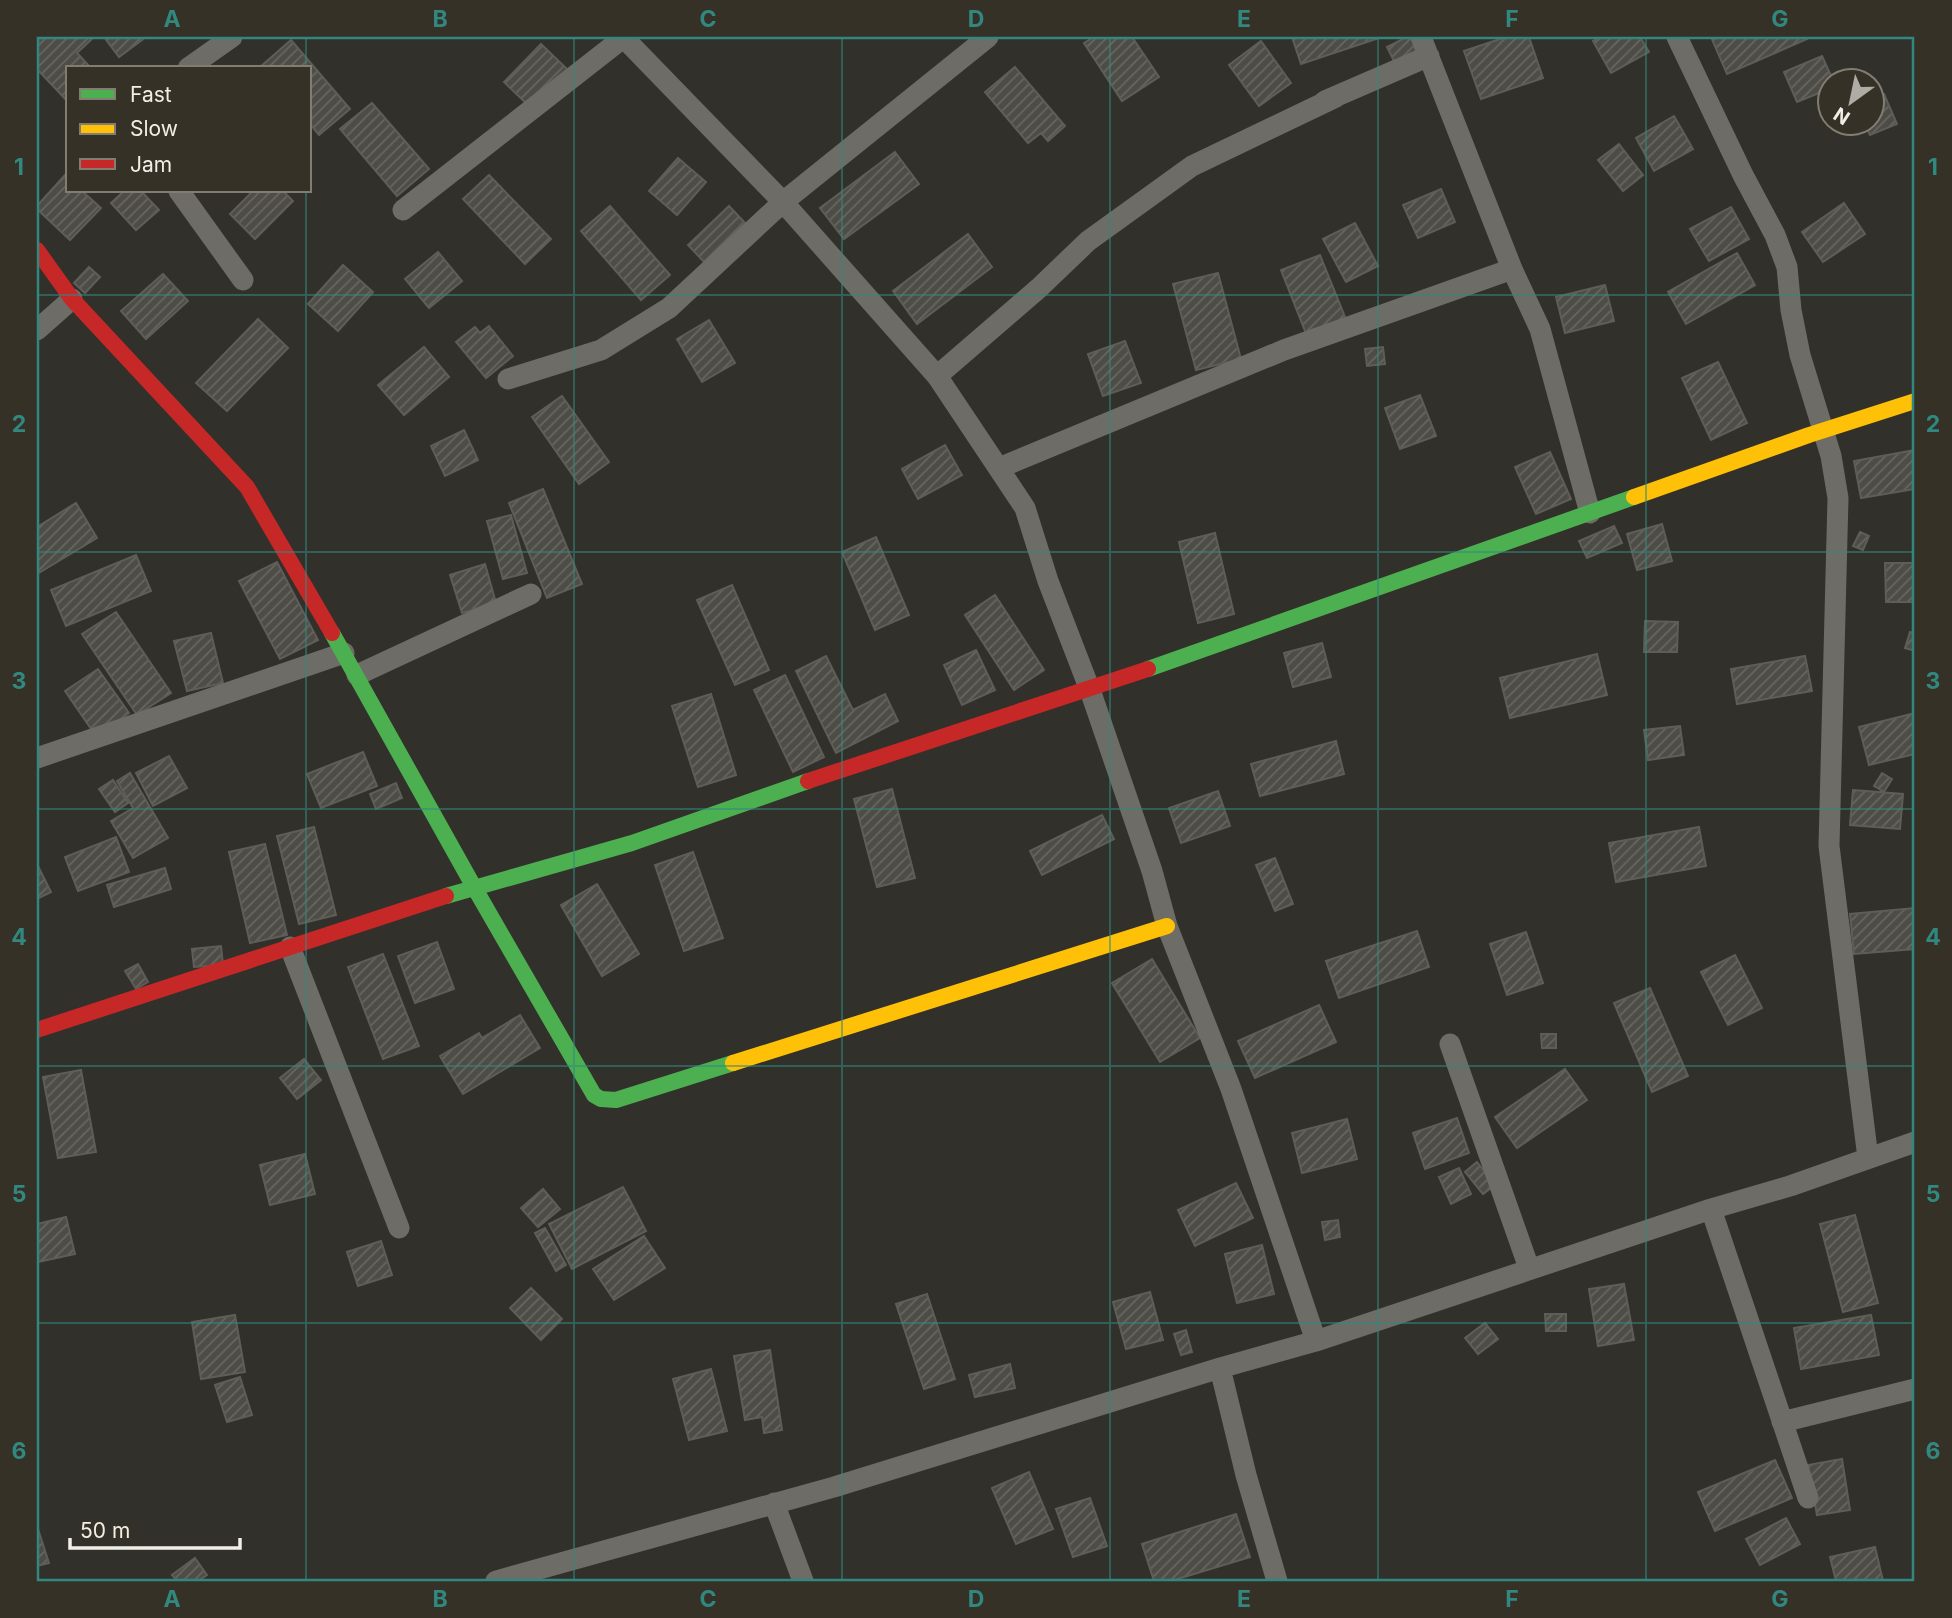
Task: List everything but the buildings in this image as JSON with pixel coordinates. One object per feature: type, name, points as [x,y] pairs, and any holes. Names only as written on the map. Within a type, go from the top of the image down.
[{"type":"street","points":[[191,66],[233,37]]},
{"type":"street","points":[[403,210],[623,37],[783,202],[937,376],[1025,508],[1048,581],[1090,690],[1152,871],[1167,926],[1231,1089],[1316,1341]]},
{"type":"street","points":[[508,379],[601,350],[669,308],[783,202],[988,37]]},
{"type":"street","points":[[1677,37],[1775,236],[1787,267],[1791,310],[1800,355],[1831,456],[1838,498],[1829,846],[1868,1158]]},
{"type":"street","points":[[937,376],[1039,288],[1088,241],[1192,166],[1336,97],[1425,46],[1512,270],[1540,330],[1590,513]]},
{"type":"street","points":[[1243,138],[1336,97]]},
{"type":"street","points":[[180,192],[243,279]]},
{"type":"street","points":[[37,250],[72,299],[247,487],[357,675],[588,1088],[601,1099],[611,1101],[1167,926]]},
{"type":"street","points":[[999,468],[1284,350],[1512,270]]},
{"type":"street","points":[[37,330],[72,299]]},
{"type":"street","points":[[37,1030],[474,887],[632,843],[812,780],[1090,690],[1915,401]]},
{"type":"street","points":[[357,675],[531,594]]},
{"type":"street","points":[[37,758],[344,653]]},
{"type":"street","points":[[290,947],[399,1228]]},
{"type":"street","points":[[1450,1044],[1529,1268]]},
{"type":"street","points":[[496,1581],[847,1483],[1316,1341],[1529,1268],[1790,1186],[1915,1142]]},
{"type":"street","points":[[1711,1209],[1808,1498]]},
{"type":"street","points":[[1220,1368],[1246,1475],[1277,1581]]},
{"type":"street","points":[[1782,1422],[1915,1389]]},
{"type":"street","points":[[774,1503],[803,1581]]},
{"type":"traffic: fast","points":[[1148,669],[1634,497]]},
{"type":"traffic: fast","points":[[332,633],[594,1095],[601,1099],[616,1100],[733,1063]]},
{"type":"traffic: fast","points":[[446,896],[632,843],[808,781]]},
{"type":"traffic: slow","points":[[1634,497],[1915,401]]},
{"type":"traffic: slow","points":[[733,1063],[1167,926]]},
{"type":"traffic: jam","points":[[37,250],[72,299],[247,487],[332,633]]},
{"type":"traffic: jam","points":[[808,781],[1148,669]]},
{"type":"traffic: jam","points":[[37,1030],[446,896]]}]
